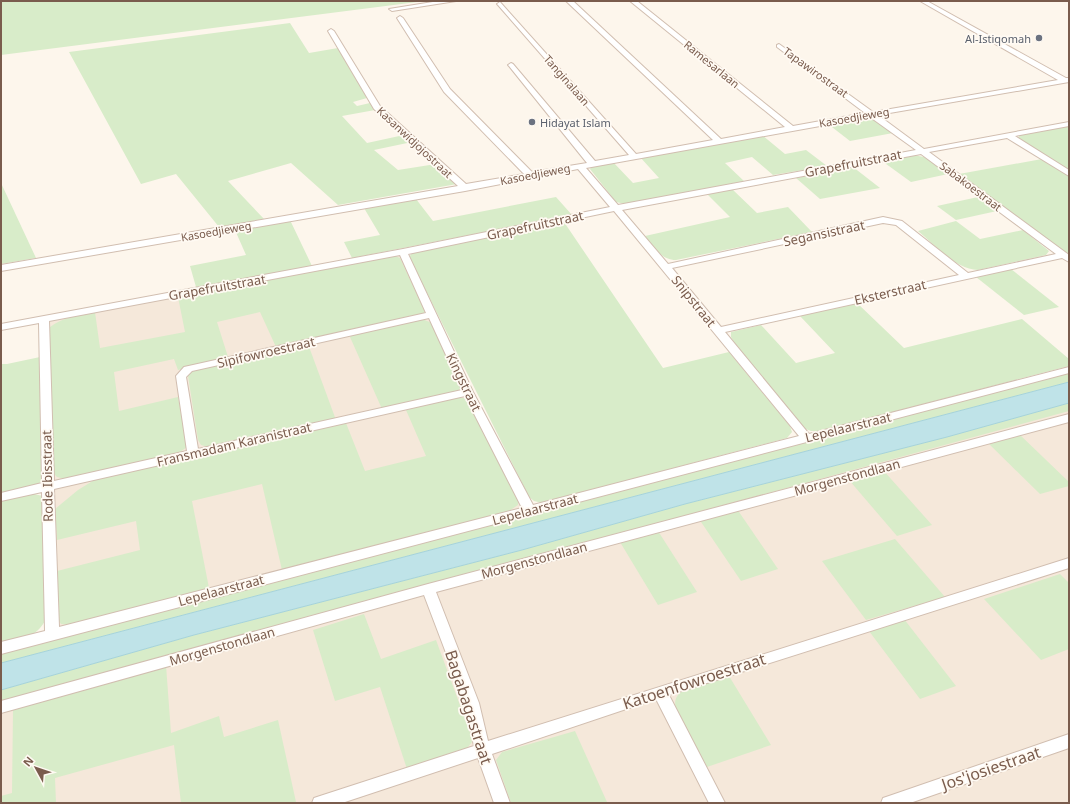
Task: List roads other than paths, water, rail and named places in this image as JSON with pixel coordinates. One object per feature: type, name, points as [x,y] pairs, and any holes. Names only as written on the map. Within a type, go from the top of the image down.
[{"type":"street","points":[[392,9],[453,1]]},
{"type":"street","points":[[569,1],[719,141]]},
{"type":"street","name":"Ramesarlaan","points":[[633,1],[791,128]]},
{"type":"street","points":[[922,1],[1067,80]]},
{"type":"street","name":"Tanginalaan","points":[[500,4],[634,156]]},
{"type":"street","points":[[400,18],[447,90],[530,175]]},
{"type":"street","name":"Kasanwidjojostraat","points":[[331,31],[376,107],[465,188]]},
{"type":"street","name":"Tapawirostraat","points":[[779,46],[872,113]]},
{"type":"street","points":[[511,65],[592,163]]},
{"type":"street","name":"Kasoedjieweg","points":[[1,268],[465,188],[592,163],[1067,80]]},
{"type":"street","name":"Sabakoestraat","points":[[872,113],[1066,257]]},
{"type":"street","name":"Grapefruitstraat","points":[[1,327],[403,252],[617,208],[922,150],[1069,124]]},
{"type":"street","points":[[1008,135],[1069,174]]},
{"type":"street","name":"Snipstraat","points":[[580,166],[666,266],[718,332],[806,438]]},
{"type":"street","name":"Segansistraat","points":[[666,266],[883,220],[899,223],[965,275]]},
{"type":"street","name":"Kingstraat","points":[[403,252],[468,392],[529,510]]},
{"type":"street","name":"Eksterstraat","points":[[718,332],[965,275],[1066,257]]},
{"type":"street","name":"Sipifowroestraat","points":[[193,453],[181,376],[188,369],[431,315]]},
{"type":"street","name":"Rode Ibisstraat","points":[[44,319],[47,486],[52,634]]},
{"type":"street","name":"Lepelaarstraat","points":[[1,648],[1069,370]]},
{"type":"street","name":"Fransmadam Karanistraat","points":[[1,497],[468,392]]},
{"type":"street","name":"Morgenstondlaan","points":[[1,707],[428,589],[1069,418]]},
{"type":"street","name":"Katoenfowroestraat","points":[[320,803],[660,692],[1069,563]]},
{"type":"street","name":"Bagabagastraat","points":[[428,589],[472,703],[483,751],[502,803]]},
{"type":"street","points":[[660,692],[717,803]]},
{"type":"street","name":"Jos'josiestraat","points":[[889,803],[1069,741]]},
{"type":"water","points":[[1069,382],[1069,403],[947,437],[685,504],[522,550],[194,635],[1,690],[1,663]]},
{"type":"place","name":"Al-Istiqomah","points":[[1039,38]]},
{"type":"place","name":"Hidayat Islam","points":[[532,122]]}]
